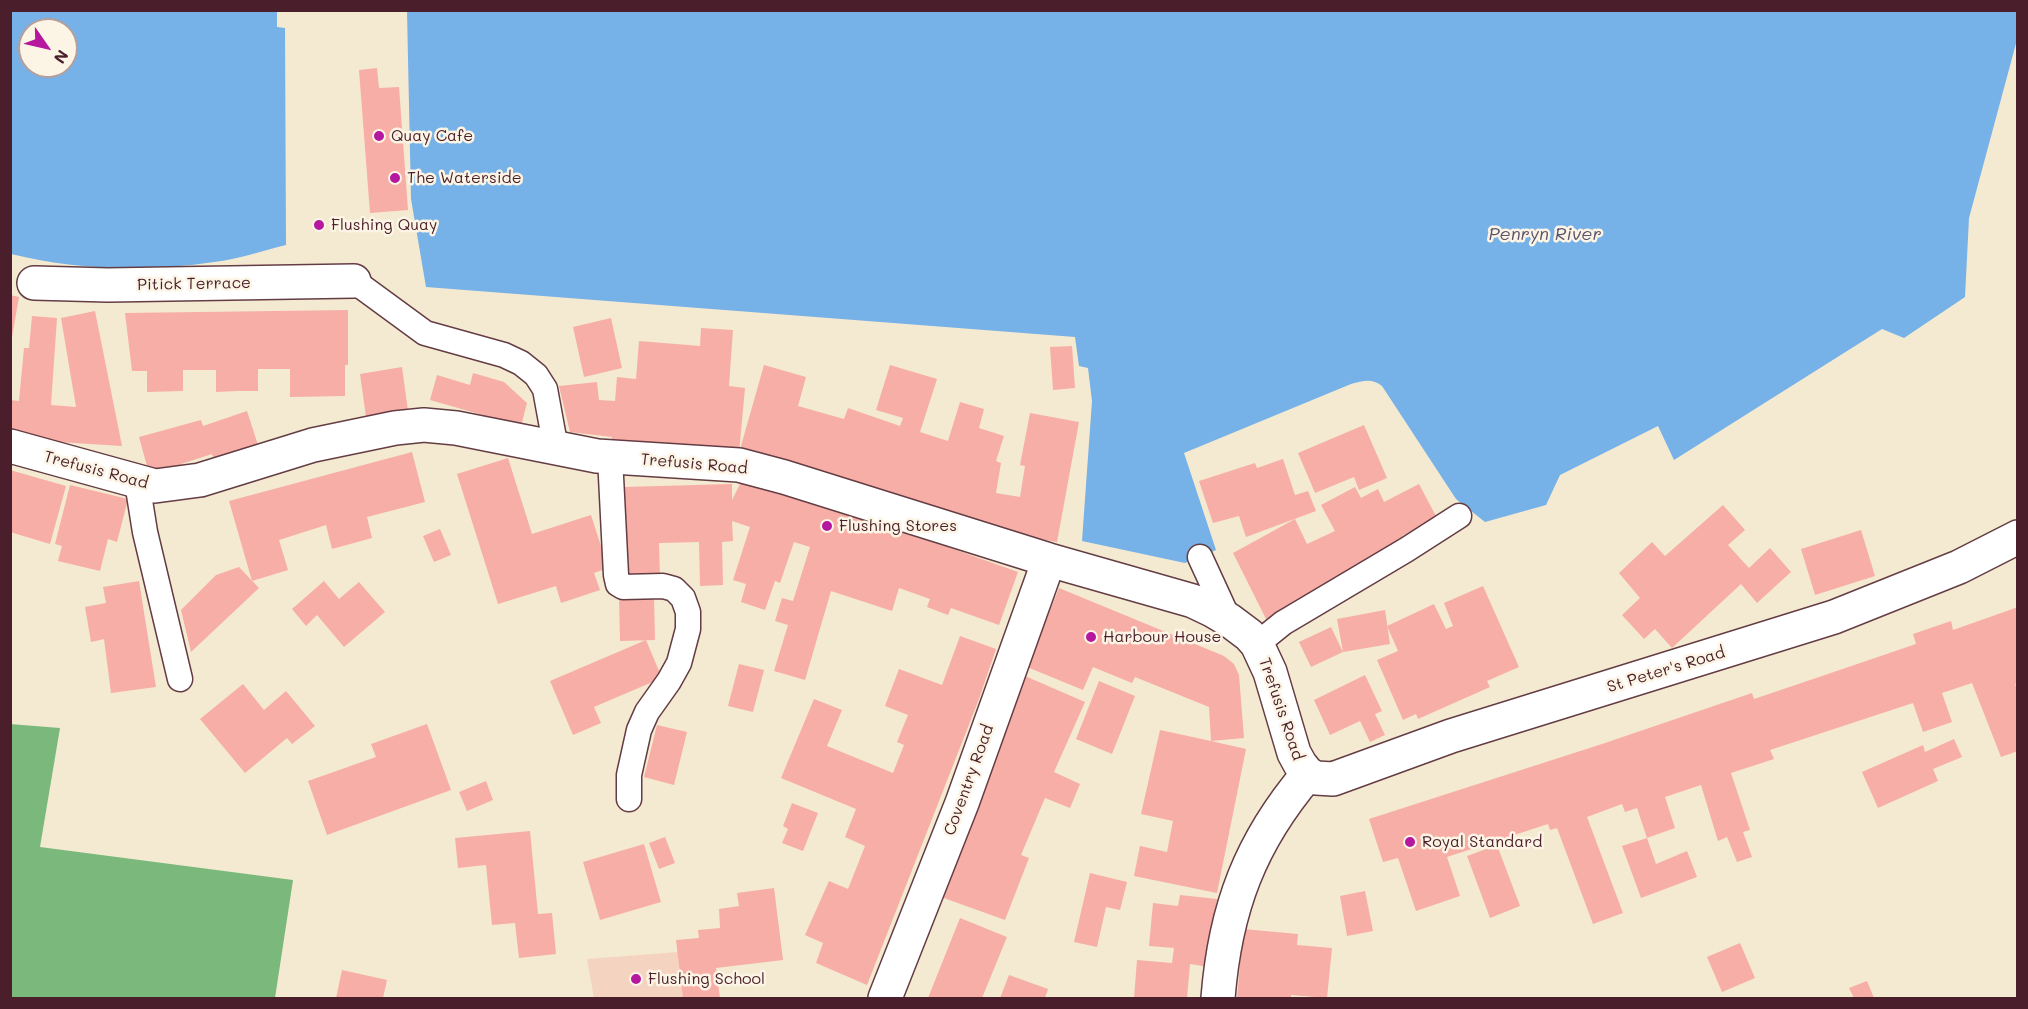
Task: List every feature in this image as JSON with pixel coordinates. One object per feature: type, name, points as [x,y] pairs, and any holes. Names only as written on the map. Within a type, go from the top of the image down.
[{"type":"street","name":"Pitick Terrace","points":[[34,283],[108,285],[354,281]]},
{"type":"street","name":"Trefusis Road","points":[[10,446],[155,486],[200,480],[313,445],[414,426],[456,428],[556,449],[610,457],[739,465],[1049,560],[1193,601],[1229,620],[1250,634],[1257,644],[1270,672],[1294,753],[1308,774]]},
{"type":"street","name":"St Peter's Road","points":[[1308,774],[1316,778],[1334,778],[1451,736],[1834,617],[1959,567],[2018,537]]},
{"type":"street","name":"Coventry Road","points":[[885,999],[958,813],[1049,560]]},
{"type":"street","points":[[1218,999],[1220,969],[1228,926],[1241,884],[1268,827],[1284,802],[1308,774]]},
{"type":"lane","points":[[354,281],[426,333],[504,355],[521,363],[536,375],[545,389],[556,449]]},
{"type":"lane","points":[[610,457],[618,584],[623,587],[663,586],[674,589],[683,598],[688,612],[688,629],[679,663],[647,712],[639,730],[629,775],[629,799]]},
{"type":"lane","points":[[137,482],[145,532],[180,679]]},
{"type":"lane","points":[[1257,644],[1283,622],[1407,550],[1459,516]]},
{"type":"lane","points":[[1200,557],[1229,620]]},
{"type":"shaded area","name":"Flushing School","points":[[678,952],[683,998],[594,998],[587,959]]},
{"type":"green space","points":[[10,724],[60,728],[40,847],[293,880],[275,998],[11,998]]},
{"type":"water","name":"Penryn River","points":[[2017,10],[2018,36],[1969,218],[1965,297],[1904,338],[1882,329],[1674,460],[1658,426],[1560,475],[1546,505],[1485,522],[1456,499],[1382,386],[1371,381],[1351,384],[1184,453],[1216,550],[1185,563],[1082,541],[1092,401],[1088,368],[1079,366],[1075,337],[426,287],[411,199],[407,11]]},
{"type":"water","points":[[10,11],[277,11],[277,27],[285,28],[286,245],[223,261],[163,267],[112,268],[11,254]]},
{"type":"building","points":[[377,68],[379,88],[399,87],[408,210],[370,213],[359,70]]},
{"type":"building","points":[[10,295],[19,297],[12,337],[10,337]]},
{"type":"building","points":[[348,310],[348,365],[345,365],[345,396],[290,397],[290,369],[258,369],[258,391],[216,392],[216,370],[183,370],[183,391],[147,392],[147,371],[132,371],[125,313]]},
{"type":"building","points":[[95,311],[122,446],[10,439],[10,400],[19,401],[24,348],[29,348],[32,316],[57,318],[51,405],[76,407],[61,318]]},
{"type":"building","points":[[611,318],[622,368],[584,377],[573,327]]},
{"type":"building","points":[[701,328],[733,330],[729,386],[745,388],[739,453],[611,443],[612,437],[570,432],[559,386],[597,382],[599,400],[615,401],[617,377],[636,379],[639,341],[700,346]]},
{"type":"building","points":[[1072,346],[1075,388],[1053,390],[1050,347]]},
{"type":"building","points":[[764,365],[806,377],[798,406],[844,419],[848,408],[900,426],[903,418],[876,410],[890,365],[937,379],[920,432],[948,441],[960,402],[984,409],[979,428],[1004,436],[996,461],[1001,463],[996,493],[1020,497],[1025,466],[1020,465],[1030,413],[1079,422],[1057,542],[989,530],[739,453]]},
{"type":"building","points":[[402,367],[408,411],[366,417],[360,374]]},
{"type":"building","points":[[473,373],[504,382],[527,403],[521,426],[430,400],[437,375],[470,385]]},
{"type":"building","points":[[247,411],[258,445],[214,460],[212,454],[181,464],[183,469],[148,470],[139,437],[201,420],[203,426]]},
{"type":"building","points":[[1364,425],[1387,478],[1359,490],[1354,477],[1315,493],[1298,453]]},
{"type":"building","points":[[412,452],[425,502],[367,517],[372,538],[332,549],[326,525],[279,540],[288,570],[252,581],[229,501]]},
{"type":"building","points":[[508,458],[532,534],[591,515],[608,568],[594,573],[600,590],[561,603],[556,586],[498,604],[457,474]]},
{"type":"building","points":[[1283,459],[1295,495],[1308,491],[1316,511],[1246,537],[1239,516],[1213,523],[1199,481],[1255,463],[1257,468]]},
{"type":"building","points":[[10,470],[66,486],[50,544],[10,532]]},
{"type":"building","points":[[741,482],[948,547],[1018,572],[999,625],[951,608],[948,615],[927,607],[930,599],[899,588],[892,611],[831,591],[805,680],[774,671],[788,625],[775,621],[782,598],[793,601],[810,547],[794,542],[780,583],[775,581],[765,610],[741,602],[746,584],[733,580],[750,527],[732,521],[733,541],[722,542],[723,585],[700,586],[699,542],[659,543],[660,578],[625,579],[622,487],[732,484],[732,500]]},
{"type":"building","points":[[1419,484],[1437,518],[1402,536],[1405,543],[1329,587],[1266,619],[1233,553],[1295,519],[1307,544],[1335,531],[1321,505],[1355,487],[1361,498],[1378,489],[1384,502]]},
{"type":"building","points":[[70,485],[128,499],[117,542],[108,539],[100,571],[58,561],[62,546],[55,544]]},
{"type":"building","points":[[1723,505],[1745,530],[1728,545],[1749,568],[1770,548],[1791,572],[1757,603],[1741,584],[1672,648],[1655,629],[1644,639],[1622,615],[1640,598],[1619,573],[1652,542],[1665,556]]},
{"type":"building","points":[[440,529],[451,555],[434,562],[423,536]]},
{"type":"building","points":[[1861,530],[1875,576],[1815,595],[1801,549]]},
{"type":"building","points":[[239,567],[259,588],[191,652],[181,610],[216,575]]},
{"type":"building","points":[[139,581],[156,687],[111,693],[104,639],[91,642],[85,607],[106,603],[103,587]]},
{"type":"building","points":[[324,581],[339,599],[359,582],[385,612],[344,647],[317,615],[306,626],[292,609]]},
{"type":"building","points":[[1483,586],[1519,667],[1487,681],[1490,687],[1418,719],[1416,714],[1403,720],[1377,660],[1398,651],[1387,626],[1434,604],[1446,629],[1453,626],[1444,603]]},
{"type":"building","points":[[1059,588],[1224,656],[1234,664],[1239,675],[1244,738],[1211,741],[1209,707],[1135,677],[1132,683],[1093,667],[1083,690],[1027,667]]},
{"type":"building","points":[[654,595],[655,640],[620,641],[619,596]]},
{"type":"building","points":[[2018,607],[2018,683],[2015,684],[2018,691],[2018,751],[2001,757],[1972,683],[1942,693],[1952,722],[1923,732],[1913,703],[1770,750],[1774,759],[1731,773],[1750,830],[1743,832],[1752,857],[1737,862],[1727,837],[1718,841],[1701,785],[1665,797],[1675,828],[1647,838],[1637,808],[1625,812],[1622,804],[1587,817],[1623,913],[1593,924],[1557,828],[1550,830],[1548,824],[1447,857],[1460,896],[1416,911],[1398,858],[1383,862],[1369,819],[1752,693],[1754,699],[1822,676],[1916,644],[1913,634],[1951,621],[1953,630]]},
{"type":"building","points":[[1385,610],[1390,644],[1343,652],[1337,619]]},
{"type":"building","points":[[1331,627],[1343,652],[1311,667],[1299,642]]},
{"type":"building","points":[[960,636],[996,649],[979,699],[867,985],[816,963],[823,943],[805,935],[829,881],[848,889],[865,846],[845,837],[856,809],[781,778],[814,699],[842,710],[827,746],[893,773],[904,745],[897,742],[908,715],[885,706],[899,669],[942,685]]},
{"type":"building","points":[[646,640],[662,678],[594,707],[601,723],[573,735],[550,681]]},
{"type":"building","points":[[739,664],[764,670],[753,712],[728,706]]},
{"type":"building","points":[[1365,675],[1382,711],[1375,714],[1385,735],[1370,742],[1360,721],[1330,735],[1314,700]]},
{"type":"building","points":[[1025,676],[1085,702],[1054,772],[1080,784],[1070,808],[1045,798],[1021,855],[1029,858],[1005,920],[941,897]]},
{"type":"building","points":[[1099,681],[1135,696],[1112,754],[1076,739]]},
{"type":"building","points":[[243,684],[264,710],[286,691],[315,726],[292,744],[287,738],[245,773],[200,719]]},
{"type":"building","points":[[427,724],[451,790],[327,835],[308,781],[376,757],[371,744]]},
{"type":"building","points":[[657,725],[687,732],[674,785],[644,777]]},
{"type":"building","points":[[1160,730],[1246,749],[1217,893],[1134,876],[1140,846],[1167,852],[1173,821],[1141,814]]},
{"type":"building","points":[[1954,739],[1962,757],[1933,769],[1938,781],[1878,808],[1862,772],[1923,745],[1925,752]]},
{"type":"building","points":[[486,781],[493,800],[467,811],[459,792]]},
{"type":"building","points":[[792,803],[818,813],[803,851],[782,843],[788,829],[783,826]]},
{"type":"building","points":[[530,831],[538,914],[552,913],[556,954],[519,958],[515,923],[492,925],[486,865],[458,868],[455,838]]},
{"type":"building","points":[[665,837],[675,863],[659,869],[649,843]]},
{"type":"building","points":[[1647,838],[1656,864],[1687,851],[1697,877],[1641,898],[1622,846]]},
{"type":"building","points":[[644,844],[661,902],[600,920],[583,862]]},
{"type":"building","points":[[1497,845],[1520,906],[1490,918],[1467,856]]},
{"type":"building","points":[[1090,873],[1127,882],[1120,910],[1106,907],[1097,947],[1074,942]]},
{"type":"building","points":[[774,888],[783,960],[716,968],[720,998],[683,998],[676,940],[699,938],[698,930],[720,928],[719,909],[739,906],[737,893]]},
{"type":"building","points":[[1365,891],[1373,931],[1347,936],[1340,896]]},
{"type":"building","points":[[1180,895],[1217,899],[1209,967],[1190,964],[1187,998],[1134,998],[1137,960],[1172,963],[1174,948],[1149,946],[1153,903],[1178,906]]},
{"type":"building","points":[[960,918],[1007,937],[982,998],[928,998]]},
{"type":"building","points":[[1243,929],[1298,934],[1297,945],[1332,948],[1327,998],[1291,995],[1291,998],[1237,998]]},
{"type":"building","points":[[1740,943],[1755,978],[1722,992],[1707,957]]},
{"type":"building","points":[[342,970],[387,980],[383,998],[336,998]]},
{"type":"building","points":[[1009,975],[1048,989],[1045,998],[1000,998]]},
{"type":"building","points":[[1867,981],[1874,998],[1854,998],[1849,988]]},
{"type":"place","name":"Quay Cafe","points":[[379,136]]},
{"type":"place","name":"The Waterside","points":[[395,178]]},
{"type":"place","name":"Flushing Quay","points":[[319,225]]},
{"type":"place","name":"Flushing Stores","points":[[827,526]]},
{"type":"place","name":"Harbour House","points":[[1091,637]]},
{"type":"place","name":"Royal Standard","points":[[1410,842]]},
{"type":"place","name":"Flushing School","points":[[636,979]]}]
